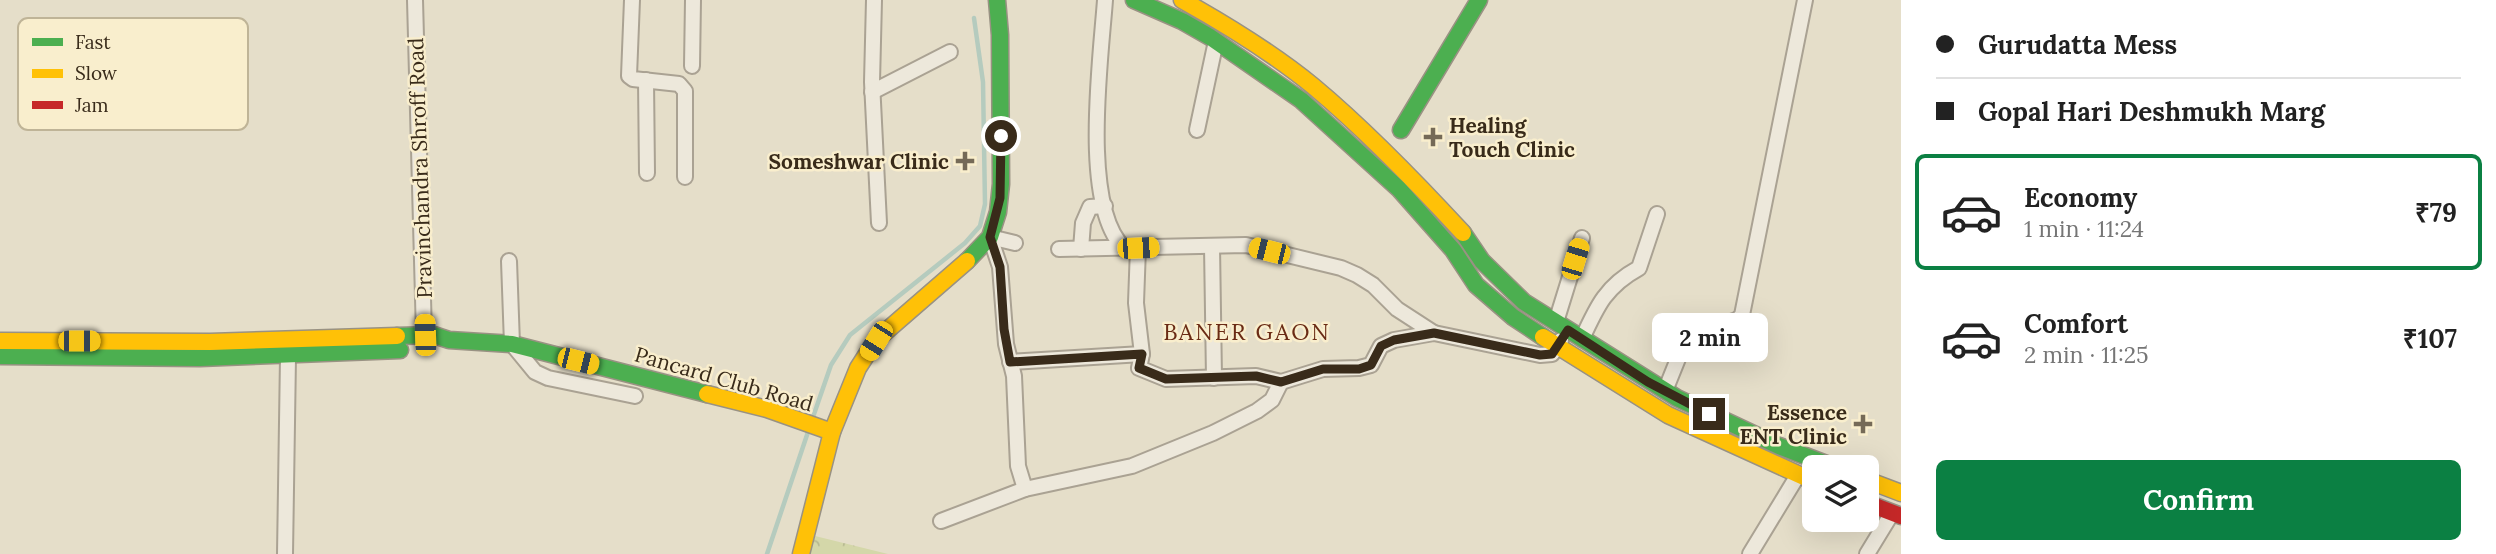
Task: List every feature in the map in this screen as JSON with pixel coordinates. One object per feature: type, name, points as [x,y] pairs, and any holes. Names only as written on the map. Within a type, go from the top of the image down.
[{"type":"main road","name":"Pancard Club Road","points":[[0,341],[210,342],[434,335],[449,340],[512,344],[670,383],[830,431],[858,368],[876,341],[977,252],[990,237],[998,212],[1001,184],[1000,35],[997,0]]},
{"type":"main road","points":[[1134,0],[1182,21],[1216,41],[1301,100],[1382,174],[1452,250],[1482,290],[1513,317],[1668,415],[1802,477]]},
{"type":"main road","points":[[1182,0],[1220,21],[1312,85],[1380,147],[1454,222],[1482,261],[1524,302],[1665,391],[1756,436],[1804,455]]},
{"type":"main road","points":[[1382,174],[1402,145],[1401,130],[1479,0]]},
{"type":"main road","points":[[1367,160],[1389,135],[1401,130]]},
{"type":"main road","name":"Pancard Club Road","points":[[0,356],[160,359],[288,357],[434,347],[449,340]]},
{"type":"main road","points":[[801,554],[830,431]]},
{"type":"main road","points":[[1879,485],[1901,493]]},
{"type":"main road","points":[[1879,507],[1897,514]]},
{"type":"street","name":"Pravinchandra Shroff Road","points":[[415,0],[425,335]]},
{"type":"street","points":[[632,0],[629,76],[633,79],[679,84],[685,91],[685,177]]},
{"type":"street","points":[[692,66],[693,0]]},
{"type":"street","points":[[874,0],[872,92],[879,223]]},
{"type":"street","points":[[1105,0],[1096,126],[1105,206],[1118,242],[1132,248]]},
{"type":"street","points":[[1665,391],[1692,324],[1699,321],[1732,322],[1739,320],[1742,315],[1805,0]]},
{"type":"street","points":[[1197,130],[1216,41]]},
{"type":"street","points":[[872,92],[950,52]]},
{"type":"street","points":[[646,80],[647,173]]},
{"type":"street","points":[[1081,249],[1086,214],[1090,207],[1105,206]]},
{"type":"street","points":[[1582,339],[1606,293],[1622,277],[1639,268],[1657,214]]},
{"type":"street","points":[[990,237],[1015,243]]},
{"type":"street","points":[[990,237],[1000,267],[1004,324],[1014,376],[1018,466],[1025,489]]},
{"type":"street","points":[[1059,249],[1246,245],[1341,268],[1373,285],[1397,309],[1434,333],[1540,355],[1552,354],[1558,346],[1581,238]]},
{"type":"street","points":[[1212,246],[1214,377]]},
{"type":"street","points":[[1132,248],[1142,354],[1139,368],[1166,379],[1256,376],[1281,382],[1323,369],[1359,369],[1371,365],[1381,346],[1394,340],[1434,333]]},
{"type":"street","points":[[509,261],[512,344],[535,372],[548,379],[635,396]]},
{"type":"street","points":[[1010,362],[1142,354]]},
{"type":"street","points":[[285,554],[288,357]]},
{"type":"street","points":[[941,521],[1025,489],[1132,466],[1213,433],[1257,411],[1272,400],[1281,382]]},
{"type":"street","points":[[1750,554],[1798,475]]},
{"type":"street","points":[[1867,554],[1897,514]]},
{"type":"green space","points":[[807,534],[888,554],[809,554]]},
{"type":"waterway","points":[[813,417],[831,365],[850,335],[965,243],[980,226],[985,204],[983,82],[974,18]]},
{"type":"waterway","points":[[767,554],[809,429]]},
{"type":"traffic: fast","points":[[967,261],[990,237],[998,212],[1001,184],[1000,35],[997,0]]},
{"type":"traffic: fast","points":[[1134,0],[1182,21],[1210,37],[1301,100],[1399,189],[1453,250],[1476,285],[1513,317],[1543,337]]},
{"type":"traffic: fast","points":[[1401,130],[1479,0]]},
{"type":"traffic: fast","points":[[1463,233],[1482,261],[1524,302],[1677,398],[1803,455]]},
{"type":"traffic: fast","points":[[397,336],[434,335],[449,340],[512,344],[707,394]]},
{"type":"traffic: fast","points":[[0,356],[200,358],[400,350]]},
{"type":"traffic: slow","points":[[1182,0],[1249,40],[1313,86],[1391,157],[1463,233]]},
{"type":"traffic: slow","points":[[801,554],[832,432],[858,368],[876,340],[967,261]]},
{"type":"traffic: slow","points":[[0,341],[210,342],[397,336]]},
{"type":"traffic: slow","points":[[1543,337],[1668,415],[1802,476]]},
{"type":"traffic: slow","points":[[707,394],[767,409],[832,432]]},
{"type":"traffic: slow","points":[[1879,485],[1901,493]]},
{"type":"traffic: jam","points":[[1879,508],[1901,516]]},
{"type":"place","name":"Healing Touch Clinic","points":[[1433,137]]},
{"type":"place","name":"Someshwar Clinic","points":[[965,161]]},
{"type":"place","name":"Essence ENT Clinic","points":[[1863,424]]},
{"type":"district","name":"BANER GAON","points":[[1247,331]]},
{"type":"route","points":[[1001,136],[1000,198],[990,237],[1000,267],[1004,329],[1010,362],[1142,354],[1139,368],[1166,379],[1256,376],[1281,382],[1323,369],[1359,369],[1371,365],[1381,346],[1394,340],[1434,333],[1540,355],[1552,354],[1568,330],[1648,382],[1709,414]]}]
